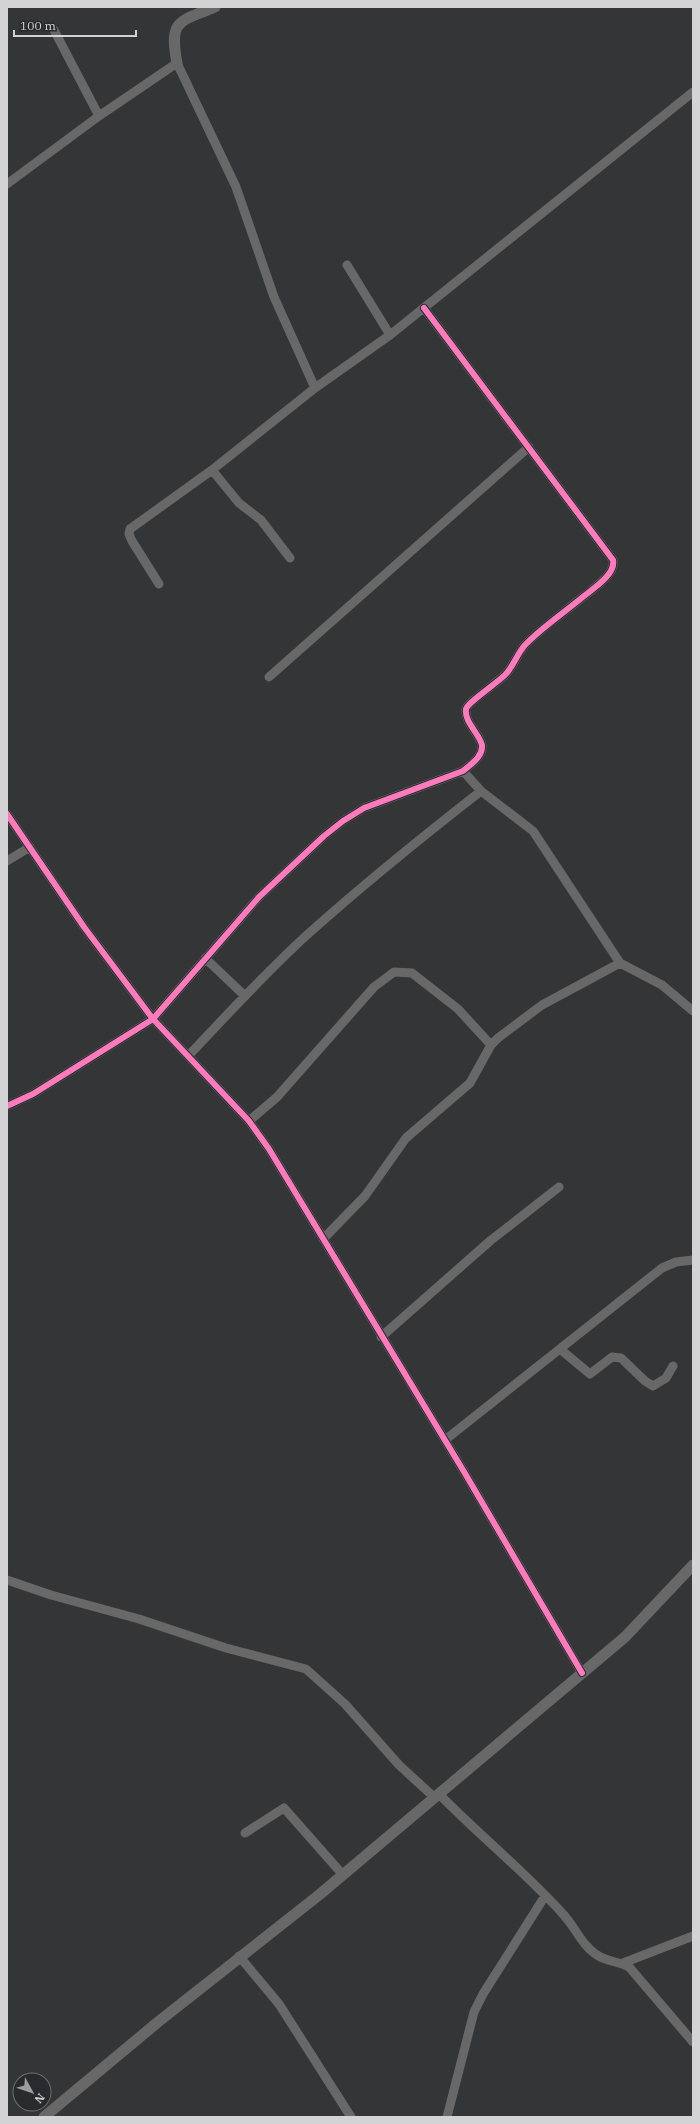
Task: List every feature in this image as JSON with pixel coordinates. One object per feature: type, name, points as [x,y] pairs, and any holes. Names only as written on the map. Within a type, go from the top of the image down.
[{"type":"street","points":[[215,7],[180,23],[175,30],[173,42],[177,63],[236,187],[274,297],[315,388]]},
{"type":"street","points":[[54,30],[99,116]]},
{"type":"street","points":[[7,184],[99,116],[177,63]]},
{"type":"street","points":[[158,584],[129,532],[136,524],[212,470],[315,388],[390,335],[693,92]]},
{"type":"street","points":[[347,265],[390,335]]},
{"type":"street","points":[[7,1106],[33,1094],[153,1019],[259,897],[324,836],[343,821],[364,808],[462,771],[475,762],[482,749],[481,739],[467,716],[466,710],[468,703],[486,692],[506,674],[525,645],[612,570],[614,564],[613,560],[424,308]]},
{"type":"street","points":[[269,677],[529,447]]},
{"type":"street","points":[[212,470],[236,499],[261,520],[290,558]]},
{"type":"street","points":[[462,771],[481,791],[533,832],[538,838],[620,963],[662,985],[693,1011]]},
{"type":"street","points":[[189,1055],[244,996],[320,925],[411,846],[481,791]]},
{"type":"street","points":[[7,814],[84,928],[153,1019],[189,1055],[249,1121],[269,1149],[381,1337],[445,1440],[582,1673]]},
{"type":"street","points":[[7,861],[30,847]]},
{"type":"street","points":[[205,958],[244,996]]},
{"type":"street","points":[[323,1239],[365,1196],[406,1138],[470,1082],[491,1045],[542,1005],[620,963]]},
{"type":"street","points":[[249,1121],[277,1097],[374,987],[394,972],[412,973],[458,1009],[491,1045]]},
{"type":"street","points":[[381,1337],[490,1241],[559,1187]]},
{"type":"street","points":[[445,1440],[662,1268],[676,1262],[693,1260]]},
{"type":"street","points":[[560,1349],[590,1374],[612,1357],[621,1358],[645,1381],[653,1386],[666,1378],[673,1366]]},
{"type":"street","points":[[44,2117],[239,1956],[343,1875],[625,1637],[693,1565]]},
{"type":"street","points":[[7,1580],[51,1595],[139,1619],[226,1648],[306,1669],[346,1704],[399,1765],[437,1796],[546,1896],[563,1914],[590,1950],[601,1958],[623,1963],[637,1976],[693,2042]]},
{"type":"street","points":[[245,1833],[284,1808],[343,1875]]},
{"type":"street","points":[[447,2117],[474,2012],[482,1994],[546,1896]]},
{"type":"street","points":[[623,1963],[693,1936]]},
{"type":"street","points":[[239,1956],[279,2004],[351,2117]]},
{"type":"cycle path","points":[[7,1106],[33,1094],[153,1019],[259,897],[324,836],[343,821],[364,808],[463,771],[473,763],[479,757],[482,745],[467,718],[466,709],[468,706],[505,675],[522,649],[532,638],[598,585],[611,570],[613,560],[424,308]]},
{"type":"cycle path","points":[[7,814],[84,927],[153,1019],[249,1121],[269,1149],[463,1470],[582,1673]]}]
